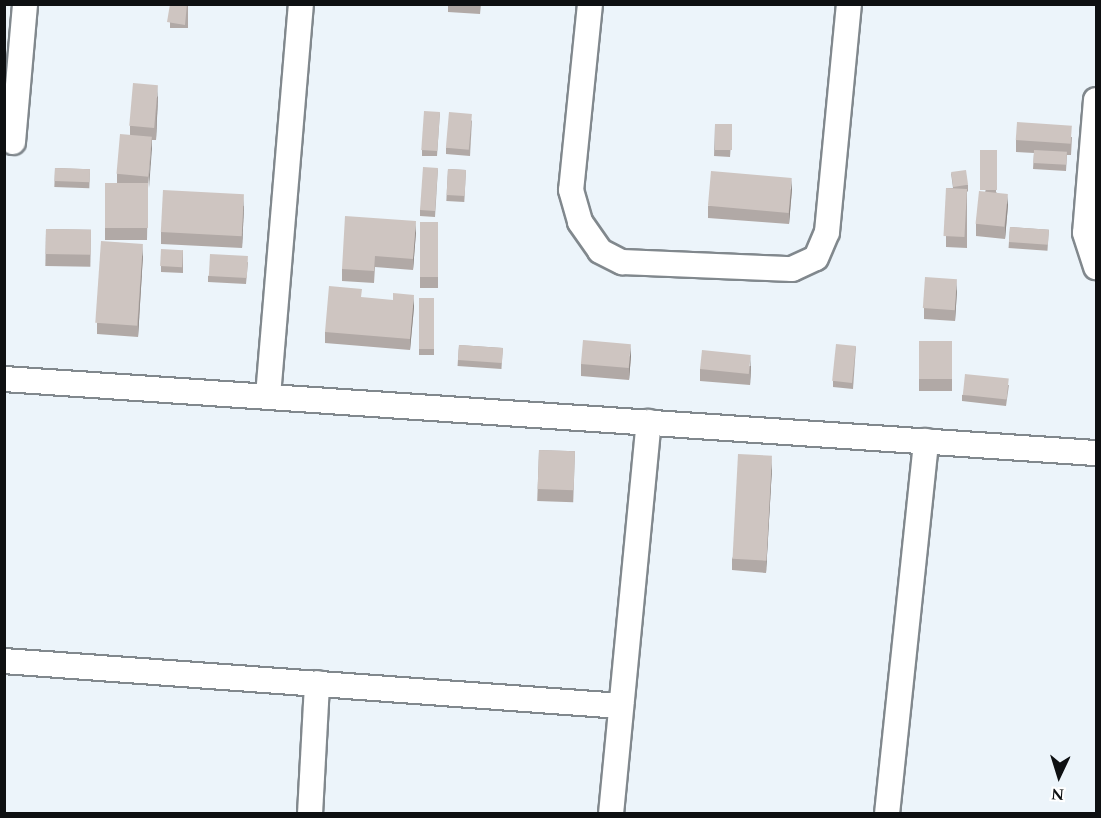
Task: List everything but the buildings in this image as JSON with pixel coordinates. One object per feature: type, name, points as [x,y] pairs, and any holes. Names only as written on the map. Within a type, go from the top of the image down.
[{"type":"street","points":[[13,142],[25,4]]},
{"type":"street","points":[[267,396],[301,4]]},
{"type":"street","points":[[590,4],[571,190],[580,222],[600,251],[622,262],[792,269],[816,258],[827,232],[849,4]]},
{"type":"street","points":[[1096,100],[1084,233],[1096,267]]},
{"type":"street","points":[[4,379],[1096,453]]},
{"type":"street","points":[[611,813],[649,422]]},
{"type":"street","points":[[887,813],[926,441]]},
{"type":"street","points":[[4,661],[317,682],[621,706]]},
{"type":"street","points":[[310,813],[317,682]]}]
